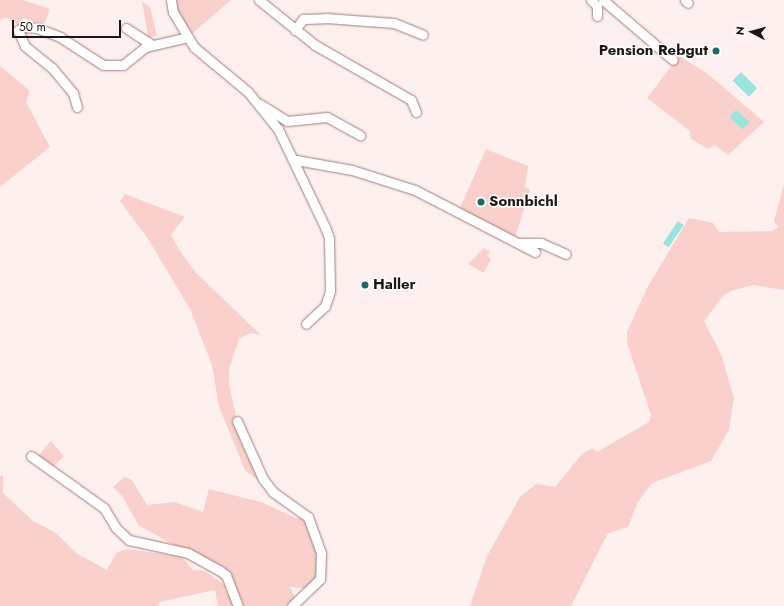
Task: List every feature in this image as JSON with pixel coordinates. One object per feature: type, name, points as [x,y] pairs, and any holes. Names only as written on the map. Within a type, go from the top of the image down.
[{"type":"lane","points":[[170,0],[173,12],[194,47],[257,103],[278,129],[296,160],[329,238],[330,291],[325,306],[306,324]]},
{"type":"lane","points":[[259,0],[295,30],[411,100],[416,112]]},
{"type":"lane","points":[[591,0],[597,6],[597,16]]},
{"type":"lane","points":[[603,0],[673,60]]},
{"type":"lane","points":[[295,30],[303,19],[326,18],[394,23],[423,35]]},
{"type":"lane","points":[[77,107],[73,93],[52,68],[25,46],[18,30],[24,26],[43,30],[103,65],[123,66],[152,45],[188,37]]},
{"type":"lane","points":[[126,28],[152,45]]},
{"type":"lane","points":[[257,103],[287,121],[299,123],[327,117],[360,135]]},
{"type":"lane","points":[[296,160],[352,170],[415,190],[535,252]]},
{"type":"lane","points":[[517,243],[541,243],[566,254]]},
{"type":"lane","points":[[237,421],[263,479],[273,492],[308,517],[321,553],[320,580],[292,606]]},
{"type":"lane","points":[[31,456],[104,508],[116,528],[129,540],[188,553],[226,575],[238,606]]},
{"type":"shaded area","points":[[0,0],[22,0],[50,9],[44,25],[24,18],[18,25],[6,17],[0,20]]},
{"type":"shaded area","points":[[171,0],[231,0],[188,37]]},
{"type":"shaded area","points":[[142,1],[150,7],[157,36],[148,37]]},
{"type":"shaded area","points":[[679,56],[708,74],[764,122],[728,155],[715,145],[708,149],[691,139],[690,131],[647,98]]},
{"type":"shaded area","points":[[0,66],[30,91],[26,102],[50,147],[0,187]]},
{"type":"shaded area","points":[[486,149],[528,166],[525,187],[530,190],[514,241],[458,212]]},
{"type":"shaded area","points":[[784,185],[784,290],[753,285],[734,290],[724,295],[704,321],[721,354],[734,398],[729,430],[711,461],[652,483],[638,502],[628,527],[608,533],[571,606],[470,606],[487,556],[520,497],[536,484],[555,487],[582,454],[593,448],[597,452],[649,422],[651,415],[627,343],[627,332],[647,288],[689,218],[713,223],[719,232],[772,231],[778,227],[774,221]]},
{"type":"shaded area","points":[[125,194],[185,217],[171,234],[178,248],[196,273],[261,335],[250,333],[239,339],[229,369],[229,384],[237,421],[273,492],[245,470],[219,407],[212,365],[190,309],[148,239],[120,201]]},
{"type":"shaded area","points":[[484,248],[490,251],[487,256],[491,259],[484,273],[468,264]]},
{"type":"shaded area","points":[[51,441],[64,456],[50,470],[35,460]]},
{"type":"shaded area","points":[[3,475],[3,493],[33,521],[56,533],[76,553],[107,570],[116,553],[127,549],[182,557],[193,570],[205,571],[232,590],[223,589],[232,595],[233,606],[218,606],[215,590],[159,602],[159,606],[0,606],[0,476]]},
{"type":"shaded area","points":[[124,477],[132,480],[147,505],[175,502],[203,512],[209,489],[261,502],[296,518],[308,517],[321,553],[320,579],[311,589],[290,587],[297,601],[292,606],[240,606],[227,574],[138,525],[123,497],[113,487]]},
{"type":"water","points":[[741,72],[757,88],[749,97],[733,80]]},
{"type":"water","points":[[736,110],[750,122],[743,129],[729,118]]},
{"type":"water","points":[[678,221],[684,225],[669,247],[663,243]]},
{"type":"place","name":"Pension Rebgut","points":[[716,51]]},
{"type":"place","name":"Sonnbichl","points":[[481,202]]},
{"type":"place","name":"Haller","points":[[365,285]]}]
